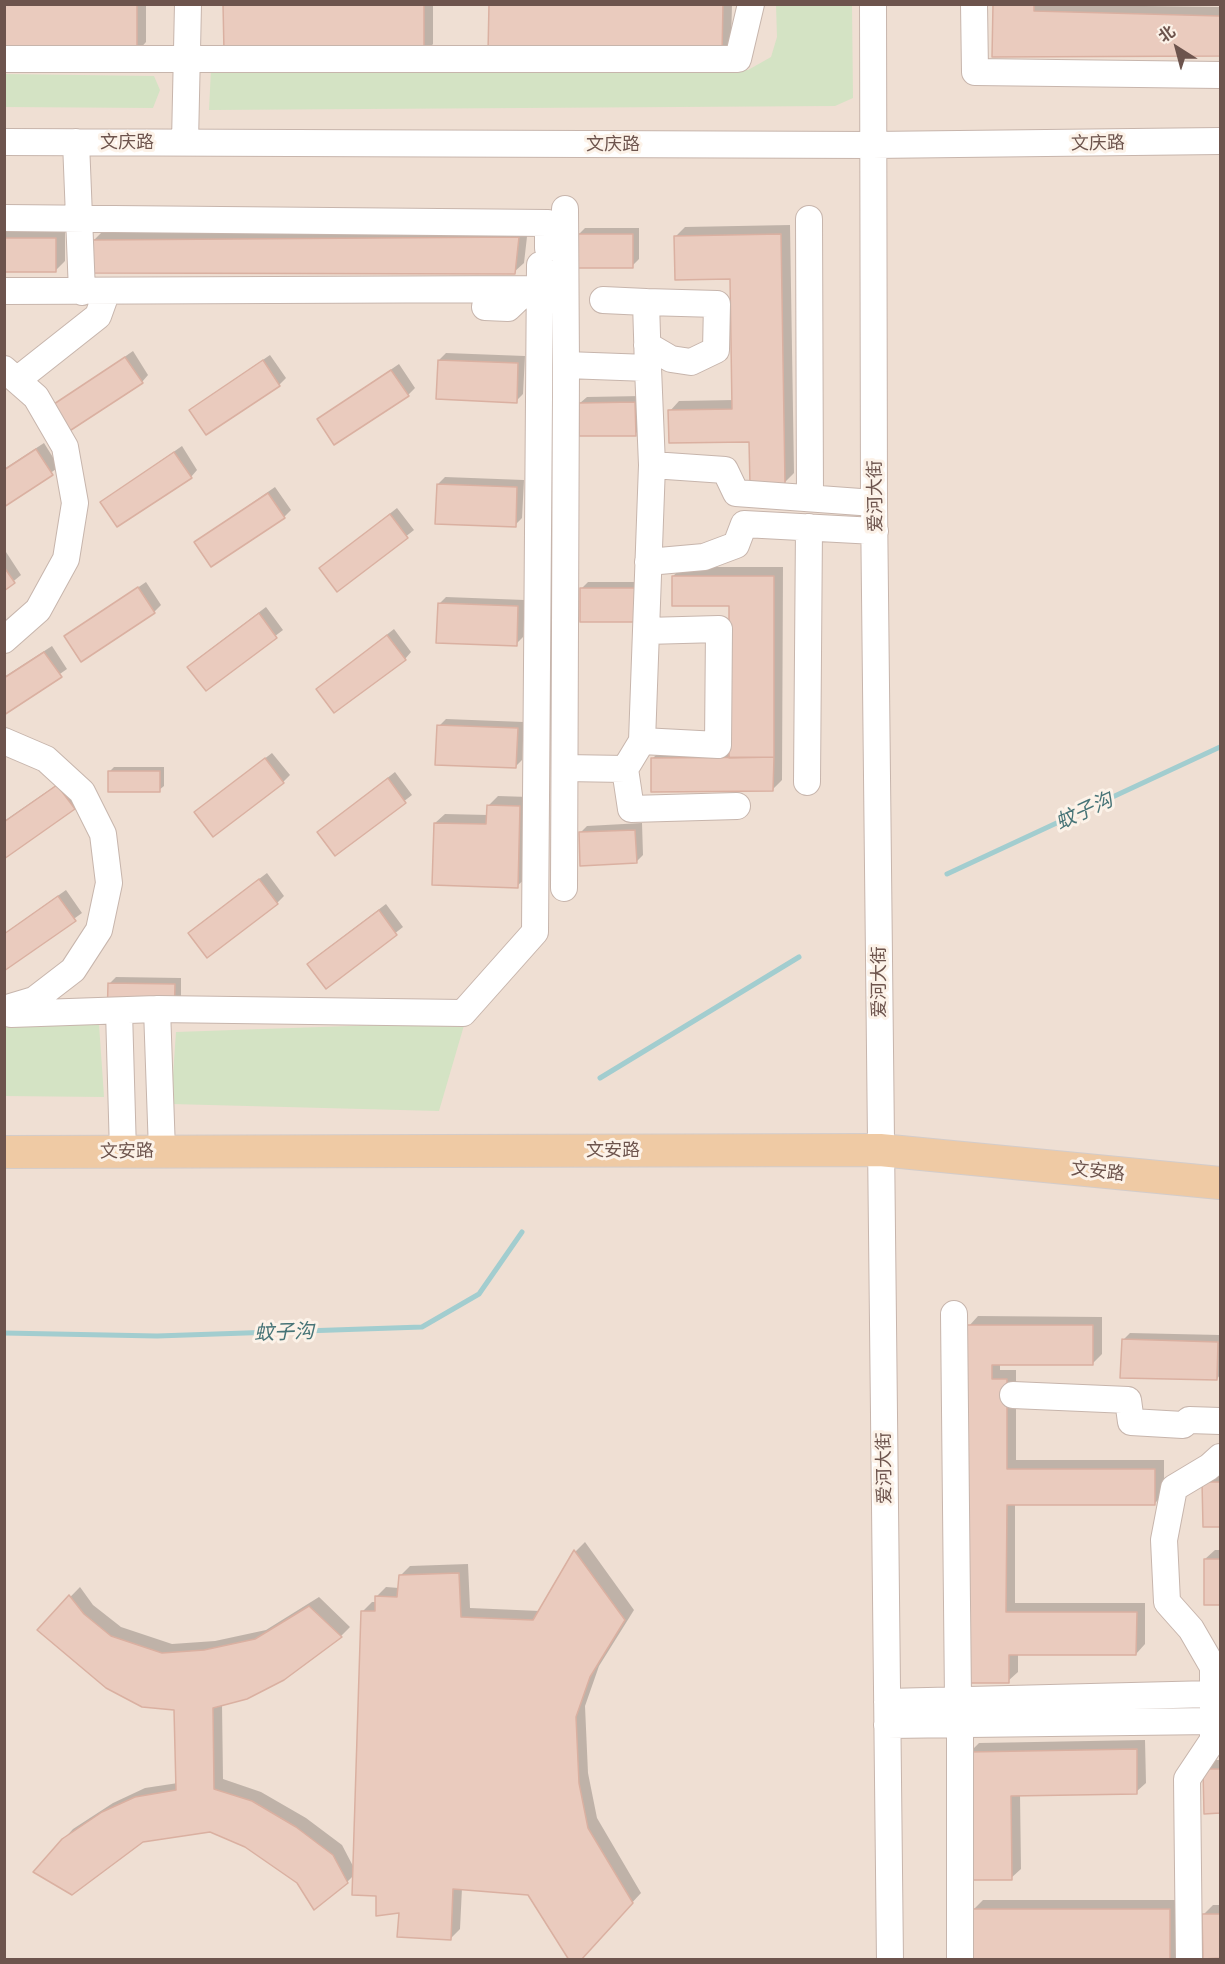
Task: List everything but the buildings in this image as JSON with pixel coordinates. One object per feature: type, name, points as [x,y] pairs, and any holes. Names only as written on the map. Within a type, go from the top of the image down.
[{"type":"main road","name":"文安路","points":[[4,1152],[880,1150],[1221,1183]]},
{"type":"street","points":[[185,142],[188,4]]},
{"type":"street","points":[[4,59],[738,59],[751,4]]},
{"type":"street","name":"爱河大街","points":[[873,4],[874,503],[890,1959]]},
{"type":"street","points":[[974,4],[975,72],[1221,75]]},
{"type":"street","name":"文庆路","points":[[4,142],[872,145],[1221,141]]},
{"type":"street","points":[[4,640],[38,610],[66,559],[75,503],[64,447],[36,397],[11,374],[98,316],[79,217],[76,142]]},
{"type":"street","points":[[564,888],[565,208]]},
{"type":"street","points":[[4,218],[548,223],[539,273],[535,932],[463,1013],[157,1009],[4,1014]]},
{"type":"street","points":[[809,219],[810,498]]},
{"type":"street","points":[[4,291],[95,292],[539,273]]},
{"type":"street","points":[[485,308],[508,308],[539,273]]},
{"type":"street","points":[[4,309],[27,307],[45,292]]},
{"type":"street","points":[[566,365],[648,357],[691,363],[716,350],[717,304],[603,300]]},
{"type":"street","points":[[646,302],[652,465],[642,741],[625,769],[631,809],[737,806]]},
{"type":"street","points":[[652,465],[724,470],[736,493],[874,503]]},
{"type":"street","points":[[648,562],[704,557],[736,545],[744,524],[875,531]]},
{"type":"street","points":[[807,782],[809,528]]},
{"type":"street","points":[[642,741],[718,745],[719,629],[646,630]]},
{"type":"street","points":[[4,741],[46,759],[82,792],[103,834],[109,882],[99,930],[73,970],[34,1000],[4,1009]]},
{"type":"street","points":[[565,768],[625,769]]},
{"type":"street","points":[[157,1009],[162,1151]]},
{"type":"street","points":[[118,1011],[123,1152]]},
{"type":"street","points":[[954,1314],[960,1959]]},
{"type":"street","points":[[1013,1395],[1128,1400],[1131,1422],[1183,1425],[1189,1420],[1221,1421]]},
{"type":"street","points":[[1189,1959],[1187,1779],[1213,1740],[1214,1667],[1191,1629],[1167,1602],[1164,1540],[1174,1488],[1209,1467],[1221,1456]]},
{"type":"street","points":[[887,1714],[959,1712],[1213,1694]]},
{"type":"street","points":[[959,1712],[1213,1721]]},
{"type":"shaded area","points":[[5,5],[1220,5],[1220,1959],[5,1960]]},
{"type":"green space","points":[[776,5],[852,5],[853,98],[835,106],[209,110],[211,69],[748,70],[771,57],[777,37]]},
{"type":"green space","points":[[5,74],[154,76],[160,90],[153,108],[5,107]]},
{"type":"green space","points":[[465,1022],[439,1111],[171,1104],[176,1032]]},
{"type":"green space","points":[[5,1024],[99,1024],[104,1097],[5,1096]]},
{"type":"waterway","name":"蚊子沟","points":[[947,874],[1220,747]]},
{"type":"waterway","name":"蚊子沟","points":[[600,1078],[799,957]]},
{"type":"waterway","name":"蚊子沟","points":[[4,1333],[157,1336],[422,1327],[479,1294],[522,1232]]}]
